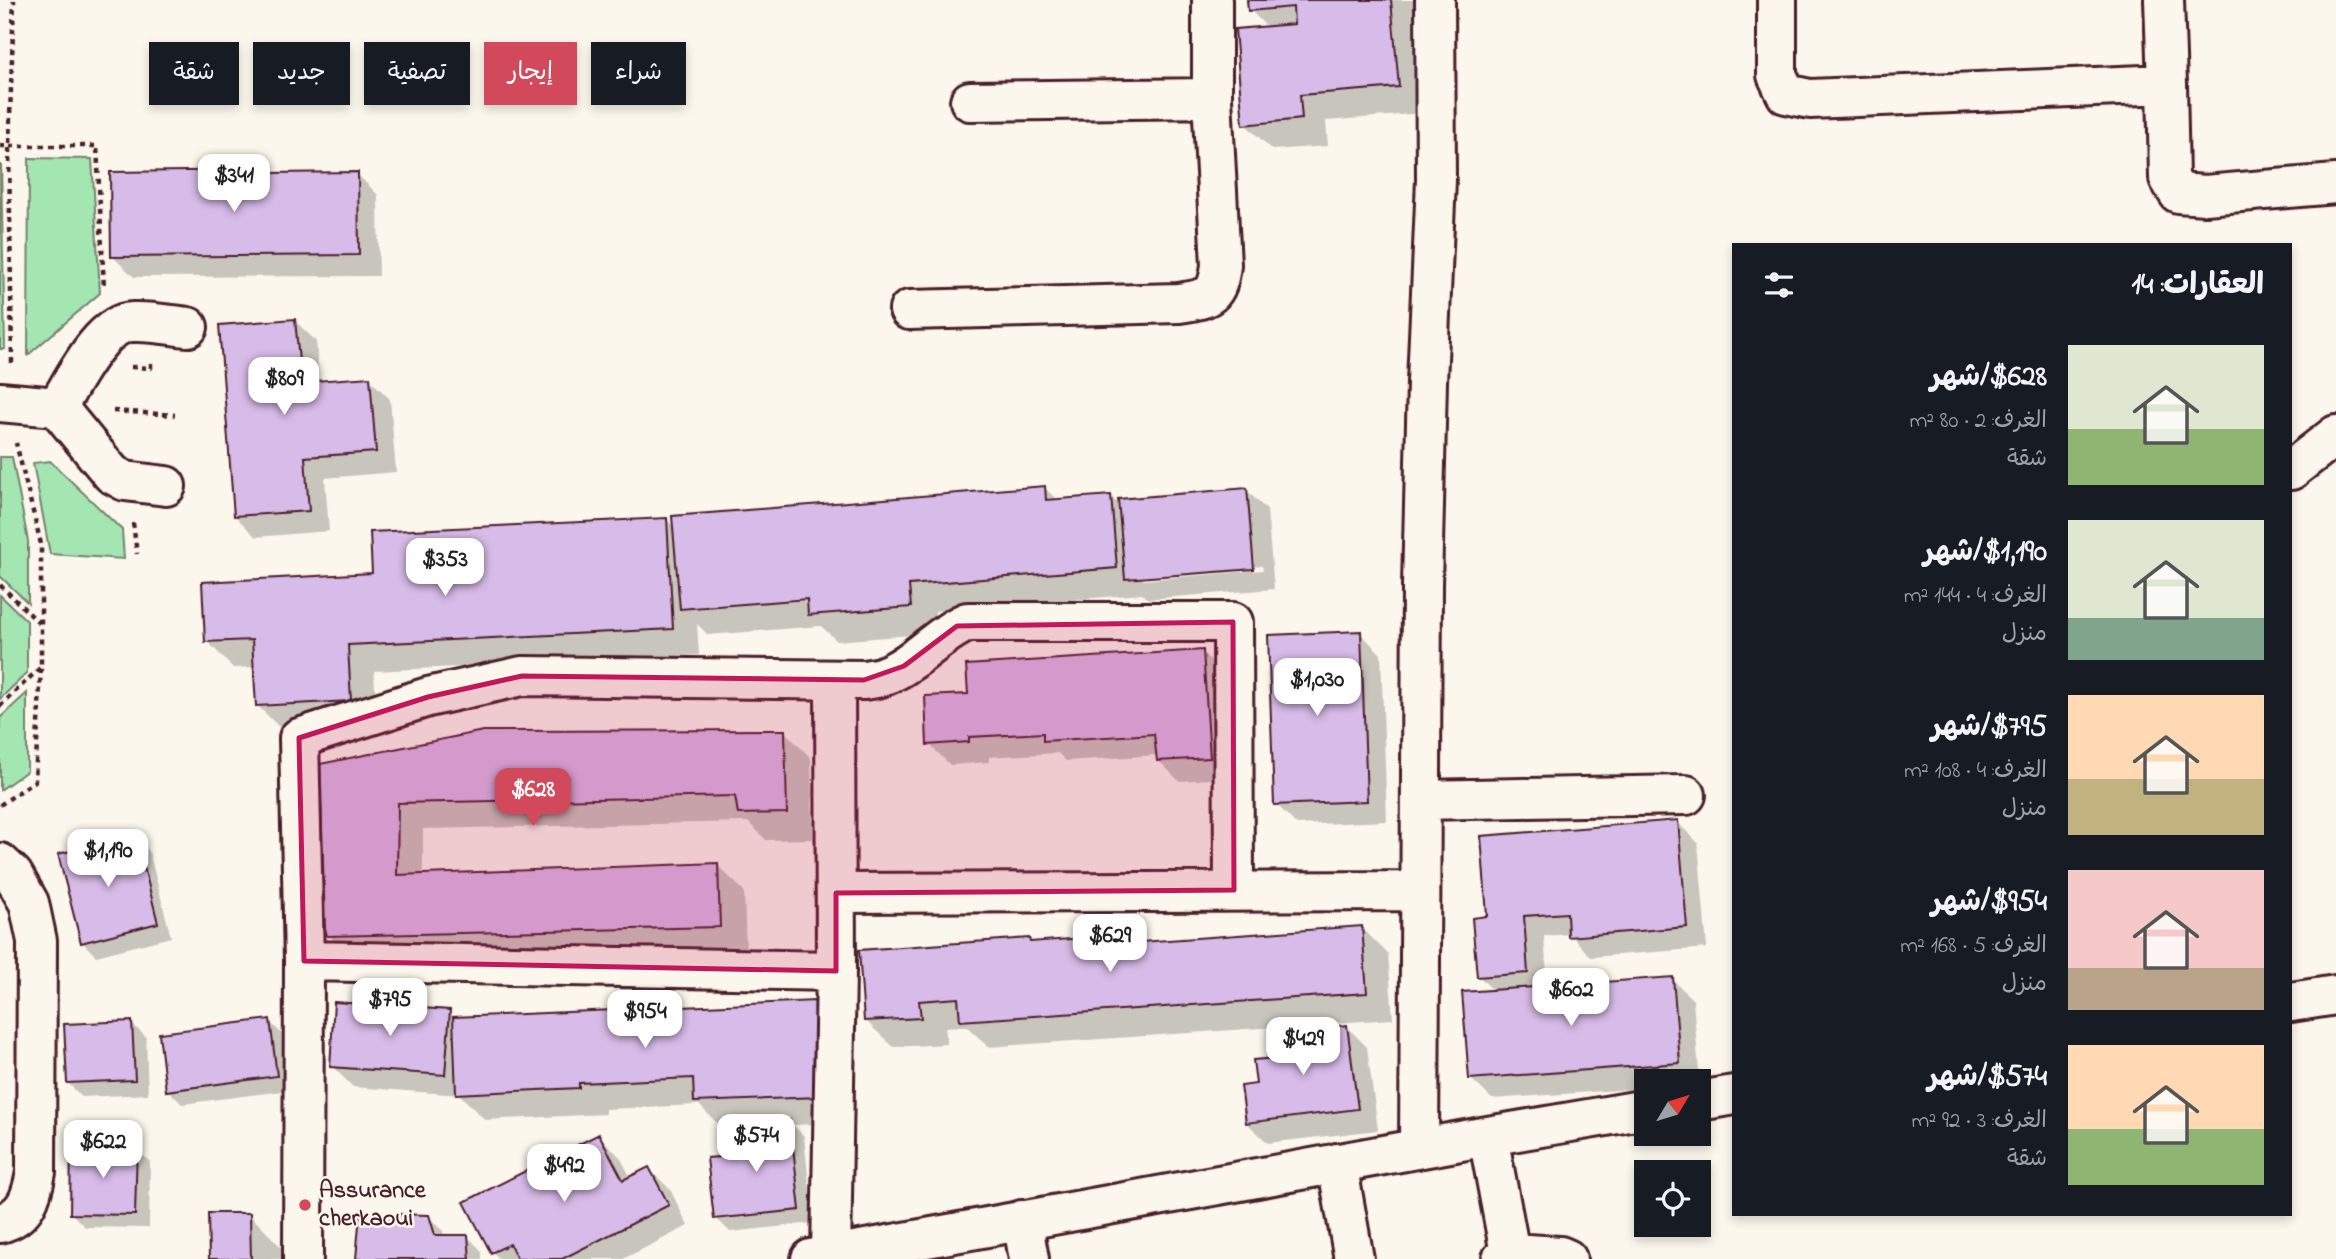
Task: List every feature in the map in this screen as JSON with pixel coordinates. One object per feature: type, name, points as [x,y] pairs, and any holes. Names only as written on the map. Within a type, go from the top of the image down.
[{"type":"street","points":[[909,310],[1179,303],[1207,298],[1219,284],[1221,265],[1212,98],[1212,0]]},
{"type":"street","points":[[1419,1148],[1426,422],[1436,180],[1435,0]]},
{"type":"street","points":[[1777,0],[1777,75],[1786,94],[1810,99],[2167,85]]},
{"type":"street","points":[[2164,0],[2169,178],[2178,193],[2205,195],[2336,184]]},
{"type":"street","points":[[970,101],[1212,98]]},
{"type":"street","points":[[57,407],[102,338],[114,327],[130,322],[188,327]]},
{"type":"street","points":[[6,385],[57,407],[112,474],[125,481],[166,486]]},
{"type":"street","points":[[2292,469],[2336,435]]},
{"type":"street","points":[[303,1259],[304,961],[299,738],[429,696],[522,676],[864,680],[886,676],[904,666],[951,630],[967,622],[1233,622],[1234,890]]},
{"type":"street","points":[[835,681],[836,971],[821,1257],[1634,1111]]},
{"type":"street","points":[[1421,800],[1686,796]]},
{"type":"street","points":[[0,863],[13,875],[29,903],[37,941],[36,1172],[31,1198],[18,1214],[0,1223]]},
{"type":"street","points":[[836,893],[1420,891]]},
{"type":"street","points":[[304,961],[836,971]]},
{"type":"street","points":[[2292,1002],[2336,995]]},
{"type":"street","points":[[1712,1099],[1732,1095]]},
{"type":"street","points":[[1488,1136],[1506,1256],[1560,1256],[1567,1259]]},
{"type":"street","points":[[1337,1163],[1354,1259]]},
{"type":"street","points":[[1022,1220],[1029,1259]]},
{"type":"path","points":[[6,385],[14,0]]},
{"type":"path","points":[[0,146],[97,146],[105,300]]},
{"type":"path","points":[[127,367],[151,368],[151,355]]},
{"type":"path","points":[[0,805],[35,781],[41,667],[41,544],[16,442]]},
{"type":"path","points":[[0,585],[41,625]]},
{"type":"path","points":[[0,706],[41,667]]},
{"type":"highlighted area","points":[[1233,622],[1234,890],[836,893],[836,971],[304,961],[299,738],[428,697],[522,676],[864,680],[904,666],[957,626]]},
{"type":"green space","points":[[29,158],[92,159],[100,293],[28,355]]},
{"type":"green space","points":[[1,165],[5,349],[0,349]]},
{"type":"green space","points":[[0,457],[12,457],[28,541],[28,603],[0,576]]},
{"type":"green space","points":[[50,461],[122,530],[124,559],[50,554],[33,463]]},
{"type":"green space","points":[[0,595],[27,621],[27,673],[0,699]]},
{"type":"green space","points":[[27,693],[27,771],[0,790],[0,718]]},
{"type":"building","points":[[1247,0],[1391,0],[1399,87],[1300,95],[1302,119],[1243,125],[1235,29],[1294,24],[1293,7],[1248,11]]},
{"type":"building","points":[[268,170],[268,173],[358,172],[359,255],[111,257],[110,172]]},
{"type":"building","points":[[295,319],[301,382],[370,377],[376,452],[305,457],[309,511],[234,516],[219,325]]},
{"type":"building","points":[[1045,486],[1046,500],[1111,495],[1117,568],[909,585],[911,607],[808,615],[807,599],[680,609],[672,516]]},
{"type":"building","points":[[1247,488],[1254,569],[1125,579],[1118,499]]},
{"type":"building","points":[[667,518],[673,629],[348,645],[351,701],[256,706],[252,640],[205,642],[202,582],[372,573],[370,532]]},
{"type":"building","points":[[1361,631],[1367,801],[1274,805],[1268,635]]},
{"type":"building","points":[[1203,650],[1210,758],[1157,761],[1154,734],[1043,741],[1043,733],[969,737],[969,742],[927,745],[925,696],[968,694],[966,665]]},
{"type":"building","points":[[785,730],[787,813],[738,814],[735,796],[398,803],[397,875],[718,863],[720,927],[327,936],[320,764],[483,731]]},
{"type":"building","points":[[1678,820],[1687,927],[1568,937],[1567,913],[1524,916],[1528,973],[1477,977],[1472,918],[1487,916],[1481,836]]},
{"type":"building","points":[[136,835],[158,923],[81,943],[58,854]]},
{"type":"building","points":[[1362,926],[1367,993],[960,1021],[958,998],[919,1001],[921,1018],[864,1021],[859,950],[1029,938],[1030,942],[1084,938],[1085,946]]},
{"type":"building","points":[[1673,977],[1680,1063],[1469,1079],[1462,992]]},
{"type":"building","points":[[815,1001],[819,1097],[694,1102],[693,1078],[579,1083],[579,1088],[456,1094],[453,1017]]},
{"type":"building","points":[[334,1002],[450,1010],[445,1075],[330,1067]]},
{"type":"building","points":[[270,1019],[277,1076],[166,1091],[159,1033]]},
{"type":"building","points":[[132,1021],[135,1080],[67,1083],[64,1024]]},
{"type":"building","points":[[1347,1025],[1358,1109],[1246,1123],[1241,1086],[1256,1084],[1253,1060],[1276,1058],[1273,1034]]},
{"type":"building","points":[[790,1120],[800,1210],[714,1219],[707,1158],[743,1155],[740,1125]]},
{"type":"building","points":[[599,1134],[623,1180],[649,1167],[669,1205],[562,1259],[517,1259],[510,1244],[491,1253],[464,1202]]},
{"type":"building","points":[[71,1145],[137,1146],[135,1215],[70,1214]]},
{"type":"building","points":[[208,1213],[250,1213],[251,1259],[209,1259]]},
{"type":"building","points":[[360,1213],[429,1215],[435,1235],[468,1235],[470,1259],[356,1259]]},
{"type":"place","name":"Assurance cherkaoui","points":[[305,1205]]}]
